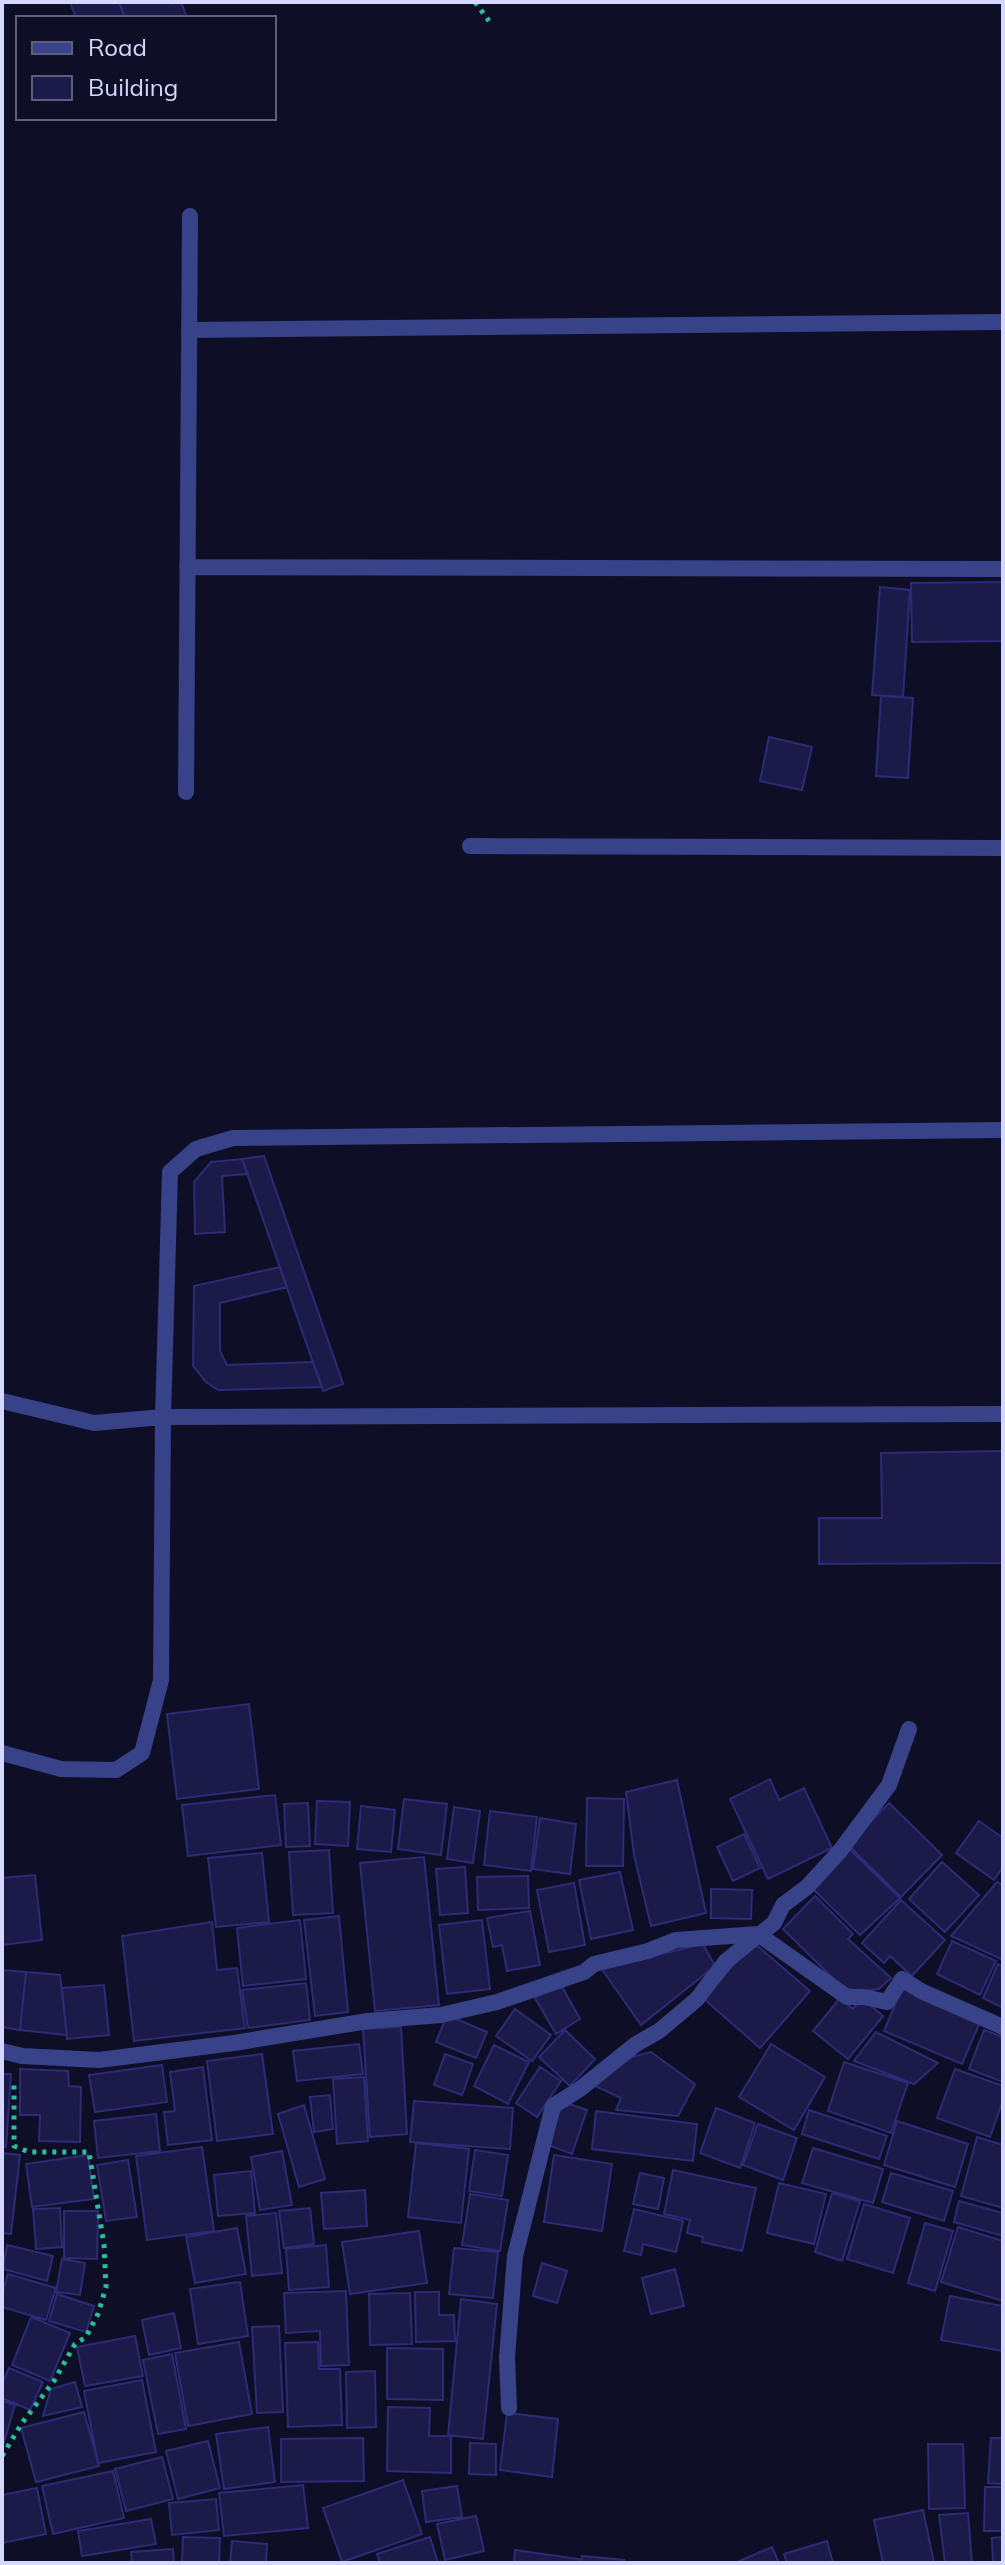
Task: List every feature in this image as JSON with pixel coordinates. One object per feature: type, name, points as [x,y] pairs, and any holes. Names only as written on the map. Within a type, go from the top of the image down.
[{"type":"street","points":[[186,792],[190,216]]},
{"type":"street","points":[[190,330],[1003,322]]},
{"type":"street","points":[[187,567],[1003,569]]},
{"type":"street","points":[[470,846],[1003,848]]},
{"type":"street","points":[[2,1753],[61,1769],[116,1770],[142,1753],[161,1680],[163,1417],[170,1172],[196,1149],[233,1138],[1003,1130]]},
{"type":"street","points":[[2,1401],[94,1423],[163,1417],[1003,1414]]},
{"type":"street","points":[[509,2408],[507,2357],[515,2256],[553,2106],[580,2089],[636,2044],[659,2031],[697,1999],[726,1961],[774,1923],[783,1905],[807,1887],[832,1860],[889,1785],[909,1729]]},
{"type":"street","points":[[2,2051],[22,2056],[99,2060],[234,2043],[368,2021],[441,2015],[497,2002],[584,1972],[594,1964],[648,1951],[676,1940],[758,1934],[847,1997],[887,2002],[902,1979],[921,1991],[1003,2027]]},
{"type":"path","points":[[475,2],[489,21]]},
{"type":"path","points":[[2,2456],[54,2381],[75,2344],[86,2337],[98,2314],[106,2287],[104,2245],[89,2152],[29,2152],[14,2146],[15,2069],[22,2056]]},
{"type":"building","points":[[70,2],[119,2],[124,16],[75,16]]},
{"type":"building","points":[[119,2],[181,2],[186,16],[124,16]]},
{"type":"building","points":[[1003,582],[1003,641],[912,642],[911,583]]},
{"type":"building","points":[[880,587],[910,590],[903,697],[872,695]]},
{"type":"building","points":[[881,696],[913,698],[908,778],[876,776]]},
{"type":"building","points":[[769,737],[812,747],[802,790],[760,781]]},
{"type":"building","points":[[264,1156],[343,1384],[323,1391],[242,1159]]},
{"type":"building","points":[[242,1159],[248,1174],[222,1176],[225,1232],[195,1234],[194,1182],[211,1162]]},
{"type":"building","points":[[280,1267],[287,1287],[220,1303],[220,1351],[227,1365],[313,1362],[322,1387],[218,1390],[206,1382],[193,1366],[194,1286]]},
{"type":"building","points":[[1003,1451],[1003,1563],[819,1564],[819,1518],[882,1518],[881,1453]]},
{"type":"building","points":[[249,1704],[259,1789],[177,1799],[167,1714]]},
{"type":"building","points":[[770,1779],[779,1800],[804,1788],[832,1848],[768,1879],[730,1799]]},
{"type":"building","points":[[677,1780],[706,1913],[651,1926],[634,1855],[626,1792]]},
{"type":"building","points":[[275,1795],[281,1845],[188,1856],[182,1805]]},
{"type":"building","points":[[587,1798],[624,1799],[623,1866],[586,1866]]},
{"type":"building","points":[[404,1799],[447,1804],[441,1855],[398,1849]]},
{"type":"building","points":[[317,1801],[350,1802],[348,1846],[315,1844]]},
{"type":"building","points":[[308,1803],[310,1846],[286,1847],[284,1804]]},
{"type":"building","points":[[889,1803],[942,1855],[901,1897],[848,1845]]},
{"type":"building","points":[[361,1806],[395,1810],[391,1852],[357,1849]]},
{"type":"building","points":[[454,1807],[480,1811],[473,1863],[447,1859]]},
{"type":"building","points":[[490,1811],[537,1817],[531,1871],[484,1865]]},
{"type":"building","points":[[540,1818],[576,1824],[570,1874],[533,1869]]},
{"type":"building","points":[[979,1821],[1003,1838],[1003,1867],[994,1880],[956,1853]]},
{"type":"building","points":[[744,1834],[760,1868],[733,1881],[717,1847]]},
{"type":"building","points":[[849,1849],[900,1898],[860,1935],[810,1886]]},
{"type":"building","points":[[329,1850],[333,1913],[293,1915],[289,1852]]},
{"type":"building","points":[[262,1853],[269,1922],[216,1927],[208,1858]]},
{"type":"building","points":[[424,1857],[439,2005],[375,2011],[360,1863]]},
{"type":"building","points":[[942,1862],[979,1895],[945,1932],[909,1899]]},
{"type":"building","points":[[465,1867],[468,1913],[440,1915],[436,1869]]},
{"type":"building","points":[[620,1872],[633,1930],[591,1939],[579,1880]]},
{"type":"building","points":[[35,1875],[42,1940],[2,1945],[2,1878]]},
{"type":"building","points":[[528,1876],[529,1908],[478,1910],[477,1877]]},
{"type":"building","points":[[997,1882],[1003,1885],[1003,1960],[951,1936]]},
{"type":"building","points":[[574,1883],[585,1945],[549,1952],[537,1890]]},
{"type":"building","points":[[711,1889],[752,1890],[751,1919],[711,1918]]},
{"type":"building","points":[[815,1896],[853,1934],[848,1939],[891,1978],[879,1989],[863,1991],[843,1988],[783,1929]]},
{"type":"building","points":[[901,1900],[945,1940],[912,1976],[890,1956],[884,1963],[862,1943]]},
{"type":"building","points":[[530,1911],[540,1965],[507,1971],[502,1945],[493,1947],[487,1918]]},
{"type":"building","points":[[339,1916],[348,2012],[315,2016],[304,1920]]},
{"type":"building","points":[[300,1920],[306,1979],[243,1986],[237,1928]]},
{"type":"building","points":[[482,1920],[490,1989],[447,1994],[439,1925]]},
{"type":"building","points":[[212,1922],[217,1970],[237,1968],[245,2028],[134,2041],[122,1936]]},
{"type":"building","points":[[952,1941],[996,1961],[980,1995],[937,1974]]},
{"type":"building","points":[[753,1942],[810,1991],[760,2048],[704,1999]]},
{"type":"building","points":[[703,1944],[715,1966],[641,2025],[601,1968]]},
{"type":"building","points":[[998,1964],[1003,1967],[1003,2008],[983,1998]]},
{"type":"building","points":[[2,1970],[26,1972],[20,2030],[2,2027]]},
{"type":"building","points":[[26,1972],[60,1975],[67,2035],[20,2030]]},
{"type":"building","points":[[306,1983],[310,2020],[248,2028],[242,1990]]},
{"type":"building","points":[[560,1983],[580,2019],[556,2034],[535,1998]]},
{"type":"building","points":[[104,1985],[109,2035],[67,2039],[62,1988]]},
{"type":"building","points":[[902,1988],[980,2022],[962,2064],[884,2031]]},
{"type":"building","points":[[840,1998],[853,2009],[862,1998],[883,2016],[848,2059],[813,2031]]},
{"type":"building","points":[[515,2009],[551,2035],[532,2061],[496,2036]]},
{"type":"building","points":[[447,2015],[487,2032],[476,2058],[436,2042]]},
{"type":"building","points":[[401,2027],[407,2134],[370,2137],[363,2029]]},
{"type":"building","points":[[565,2030],[595,2059],[570,2086],[539,2057]]},
{"type":"building","points":[[984,2030],[1003,2037],[1003,2082],[969,2069]]},
{"type":"building","points":[[876,2032],[938,2063],[914,2084],[854,2061]]},
{"type":"building","points":[[359,2044],[363,2074],[297,2081],[293,2051]]},
{"type":"building","points":[[771,2044],[825,2077],[794,2130],[739,2097]]},
{"type":"building","points":[[494,2045],[529,2062],[508,2104],[474,2086]]},
{"type":"building","points":[[651,2052],[695,2084],[678,2116],[616,2110],[621,2098],[595,2086],[621,2060]]},
{"type":"building","points":[[262,2054],[273,2134],[217,2141],[207,2061]]},
{"type":"building","points":[[445,2054],[473,2064],[462,2095],[434,2085]]},
{"type":"building","points":[[844,2062],[908,2083],[891,2133],[828,2111]]},
{"type":"building","points":[[162,2065],[167,2102],[95,2112],[89,2075]]},
{"type":"building","points":[[203,2067],[212,2140],[168,2145],[164,2112],[175,2111],[170,2072]]},
{"type":"building","points":[[540,2067],[561,2081],[537,2117],[516,2103]]},
{"type":"building","points":[[20,2069],[68,2071],[69,2086],[81,2087],[80,2142],[39,2141],[40,2115],[20,2115]]},
{"type":"building","points":[[955,2069],[1003,2086],[1003,2100],[990,2137],[937,2118]]},
{"type":"building","points":[[2,2074],[11,2074],[6,2147],[2,2146]]},
{"type":"building","points":[[364,2077],[368,2141],[337,2144],[333,2079]]},
{"type":"building","points":[[330,2095],[333,2129],[314,2132],[310,2097]]},
{"type":"building","points":[[414,2101],[513,2108],[510,2149],[410,2142]]},
{"type":"building","points":[[563,2102],[587,2110],[572,2154],[548,2145]]},
{"type":"building","points":[[304,2105],[325,2179],[299,2187],[278,2114]]},
{"type":"building","points":[[716,2108],[755,2123],[740,2168],[700,2153]]},
{"type":"building","points":[[809,2110],[887,2136],[879,2159],[802,2134]]},
{"type":"building","points":[[596,2111],[697,2124],[693,2161],[592,2149]]},
{"type":"building","points":[[156,2114],[160,2151],[98,2158],[94,2121]]},
{"type":"building","points":[[897,2121],[968,2144],[955,2187],[884,2165]]},
{"type":"building","points":[[758,2124],[797,2138],[783,2180],[743,2165]]},
{"type":"building","points":[[977,2137],[1003,2145],[1003,2208],[961,2196]]},
{"type":"building","points":[[416,2143],[469,2149],[461,2223],[408,2217]]},
{"type":"building","points":[[202,2147],[214,2231],[147,2240],[136,2156]]},
{"type":"building","points":[[813,2148],[883,2169],[873,2203],[802,2183]]},
{"type":"building","points":[[475,2150],[508,2155],[502,2196],[469,2191]]},
{"type":"building","points":[[282,2151],[292,2205],[260,2210],[251,2157]]},
{"type":"building","points":[[2,2153],[20,2155],[11,2234],[2,2233]]},
{"type":"building","points":[[88,2155],[94,2199],[32,2207],[26,2164]]},
{"type":"building","points":[[554,2155],[612,2164],[602,2231],[544,2222]]},
{"type":"building","points":[[128,2160],[137,2217],[106,2221],[97,2165]]},
{"type":"building","points":[[673,2170],[756,2188],[742,2251],[702,2242],[703,2237],[687,2233],[690,2220],[664,2214]]},
{"type":"building","points":[[251,2171],[255,2213],[218,2216],[214,2175]]},
{"type":"building","points":[[640,2173],[664,2178],[658,2209],[633,2204]]},
{"type":"building","points":[[891,2173],[953,2191],[944,2221],[882,2202]]},
{"type":"building","points":[[779,2183],[826,2194],[814,2244],[767,2233]]},
{"type":"building","points":[[365,2190],[367,2226],[324,2229],[321,2193]]},
{"type":"building","points":[[832,2193],[860,2201],[842,2261],[815,2252]]},
{"type":"building","points":[[470,2194],[508,2200],[500,2251],[462,2245]]},
{"type":"building","points":[[959,2201],[1003,2213],[1003,2236],[954,2222]]},
{"type":"building","points":[[864,2204],[910,2218],[893,2273],[847,2259]]},
{"type":"building","points":[[60,2208],[62,2247],[36,2249],[33,2209]]},
{"type":"building","points":[[310,2208],[314,2244],[284,2248],[279,2211]]},
{"type":"building","points":[[634,2209],[683,2221],[676,2252],[643,2244],[641,2255],[624,2251]]},
{"type":"building","points":[[64,2211],[98,2211],[97,2259],[64,2258]]},
{"type":"building","points":[[276,2213],[282,2273],[252,2276],[246,2216]]},
{"type":"building","points":[[925,2223],[953,2231],[935,2291],[908,2283]]},
{"type":"building","points":[[958,2227],[1003,2241],[1003,2301],[941,2282]]},
{"type":"building","points":[[237,2228],[246,2274],[195,2283],[186,2237]]},
{"type":"building","points":[[419,2231],[427,2283],[350,2294],[342,2242]]},
{"type":"building","points":[[7,2245],[53,2256],[47,2281],[3,2269]]},
{"type":"building","points":[[326,2245],[329,2287],[289,2290],[286,2249]]},
{"type":"building","points":[[454,2248],[498,2252],[493,2298],[449,2294]]},
{"type":"building","points":[[62,2259],[85,2263],[80,2295],[56,2292]]},
{"type":"building","points":[[542,2263],[567,2271],[557,2303],[533,2296]]},
{"type":"building","points":[[675,2269],[684,2306],[651,2314],[642,2278]]},
{"type":"building","points":[[8,2274],[56,2288],[46,2320],[2,2307]]},
{"type":"building","points":[[240,2282],[248,2336],[198,2344],[190,2289]]},
{"type":"building","points":[[346,2291],[349,2365],[321,2366],[320,2331],[286,2333],[284,2293]]},
{"type":"building","points":[[415,2292],[439,2292],[439,2315],[454,2315],[455,2341],[416,2342]]},
{"type":"building","points":[[410,2293],[412,2344],[370,2345],[369,2294]]},
{"type":"building","points":[[57,2294],[94,2306],[86,2332],[49,2321]]},
{"type":"building","points":[[950,2296],[1003,2306],[1003,2351],[941,2340]]},
{"type":"building","points":[[461,2299],[497,2304],[483,2439],[448,2435]]},
{"type":"building","points":[[174,2313],[181,2348],[149,2355],[142,2320]]},
{"type":"building","points":[[31,2317],[70,2333],[50,2381],[12,2365]]},
{"type":"building","points":[[279,2326],[283,2412],[257,2413],[252,2327]]},
{"type":"building","points":[[135,2336],[143,2376],[85,2386],[77,2347]]},
{"type":"building","points":[[239,2342],[252,2414],[188,2426],[175,2353]]},
{"type":"building","points":[[318,2342],[319,2369],[340,2369],[342,2425],[288,2427],[285,2343]]},
{"type":"building","points":[[387,2348],[443,2349],[443,2400],[387,2399]]},
{"type":"building","points":[[172,2354],[186,2429],[158,2434],[143,2360]]},
{"type":"building","points":[[9,2368],[43,2382],[30,2410],[2,2398],[2,2384]]},
{"type":"building","points":[[375,2371],[376,2427],[347,2428],[346,2372]]},
{"type":"building","points":[[142,2380],[156,2452],[98,2463],[84,2391]]},
{"type":"building","points":[[75,2382],[82,2407],[43,2416],[51,2389]]},
{"type":"building","points":[[2,2401],[15,2405],[2,2449]]},
{"type":"building","points":[[388,2407],[430,2408],[429,2436],[451,2436],[451,2473],[387,2471]]},
{"type":"building","points":[[84,2412],[99,2466],[36,2482],[21,2428]]},
{"type":"building","points":[[507,2413],[558,2419],[552,2477],[500,2470]]},
{"type":"building","points":[[268,2427],[275,2482],[224,2489],[216,2434]]},
{"type":"building","points":[[363,2438],[364,2481],[281,2482],[281,2439]]},
{"type":"building","points":[[991,2438],[1003,2438],[1003,2484],[988,2483]]},
{"type":"building","points":[[208,2441],[220,2488],[178,2499],[166,2451]]},
{"type":"building","points":[[470,2443],[496,2444],[496,2475],[469,2474]]},
{"type":"building","points":[[928,2444],[963,2444],[965,2508],[929,2509]]},
{"type":"building","points":[[162,2457],[173,2499],[126,2511],[115,2469]]},
{"type":"building","points":[[113,2471],[124,2518],[53,2534],[42,2486]]},
{"type":"building","points":[[403,2480],[422,2534],[342,2562],[323,2508]]},
{"type":"building","points":[[303,2485],[308,2528],[224,2536],[219,2493]]},
{"type":"building","points":[[457,2486],[462,2517],[426,2522],[422,2491]]},
{"type":"building","points":[[985,2487],[1003,2487],[1003,2531],[984,2531]]},
{"type":"building","points":[[37,2488],[46,2534],[2,2543],[2,2495]]},
{"type":"building","points":[[216,2499],[219,2530],[172,2535],[169,2503]]},
{"type":"building","points":[[923,2510],[934,2563],[883,2563],[874,2520]]},
{"type":"building","points":[[968,2513],[972,2563],[945,2563],[939,2515]]},
{"type":"building","points":[[476,2516],[484,2551],[445,2560],[437,2524]]},
{"type":"building","points":[[151,2519],[156,2544],[82,2556],[78,2531]]},
{"type":"building","points":[[183,2537],[220,2538],[219,2563],[182,2563]]},
{"type":"building","points":[[430,2537],[438,2563],[380,2563],[377,2554]]},
{"type":"building","points":[[1003,2537],[1003,2563],[993,2563],[992,2538]]},
{"type":"building","points":[[232,2541],[267,2544],[266,2563],[230,2563]]},
{"type":"building","points":[[827,2541],[833,2563],[787,2563],[784,2554]]},
{"type":"building","points":[[772,2547],[779,2563],[735,2563]]},
{"type":"building","points":[[173,2549],[174,2563],[132,2563],[131,2552]]},
{"type":"building","points":[[515,2550],[579,2559],[578,2563],[514,2563]]},
{"type":"building","points":[[582,2556],[624,2560],[624,2563],[581,2563]]}]
